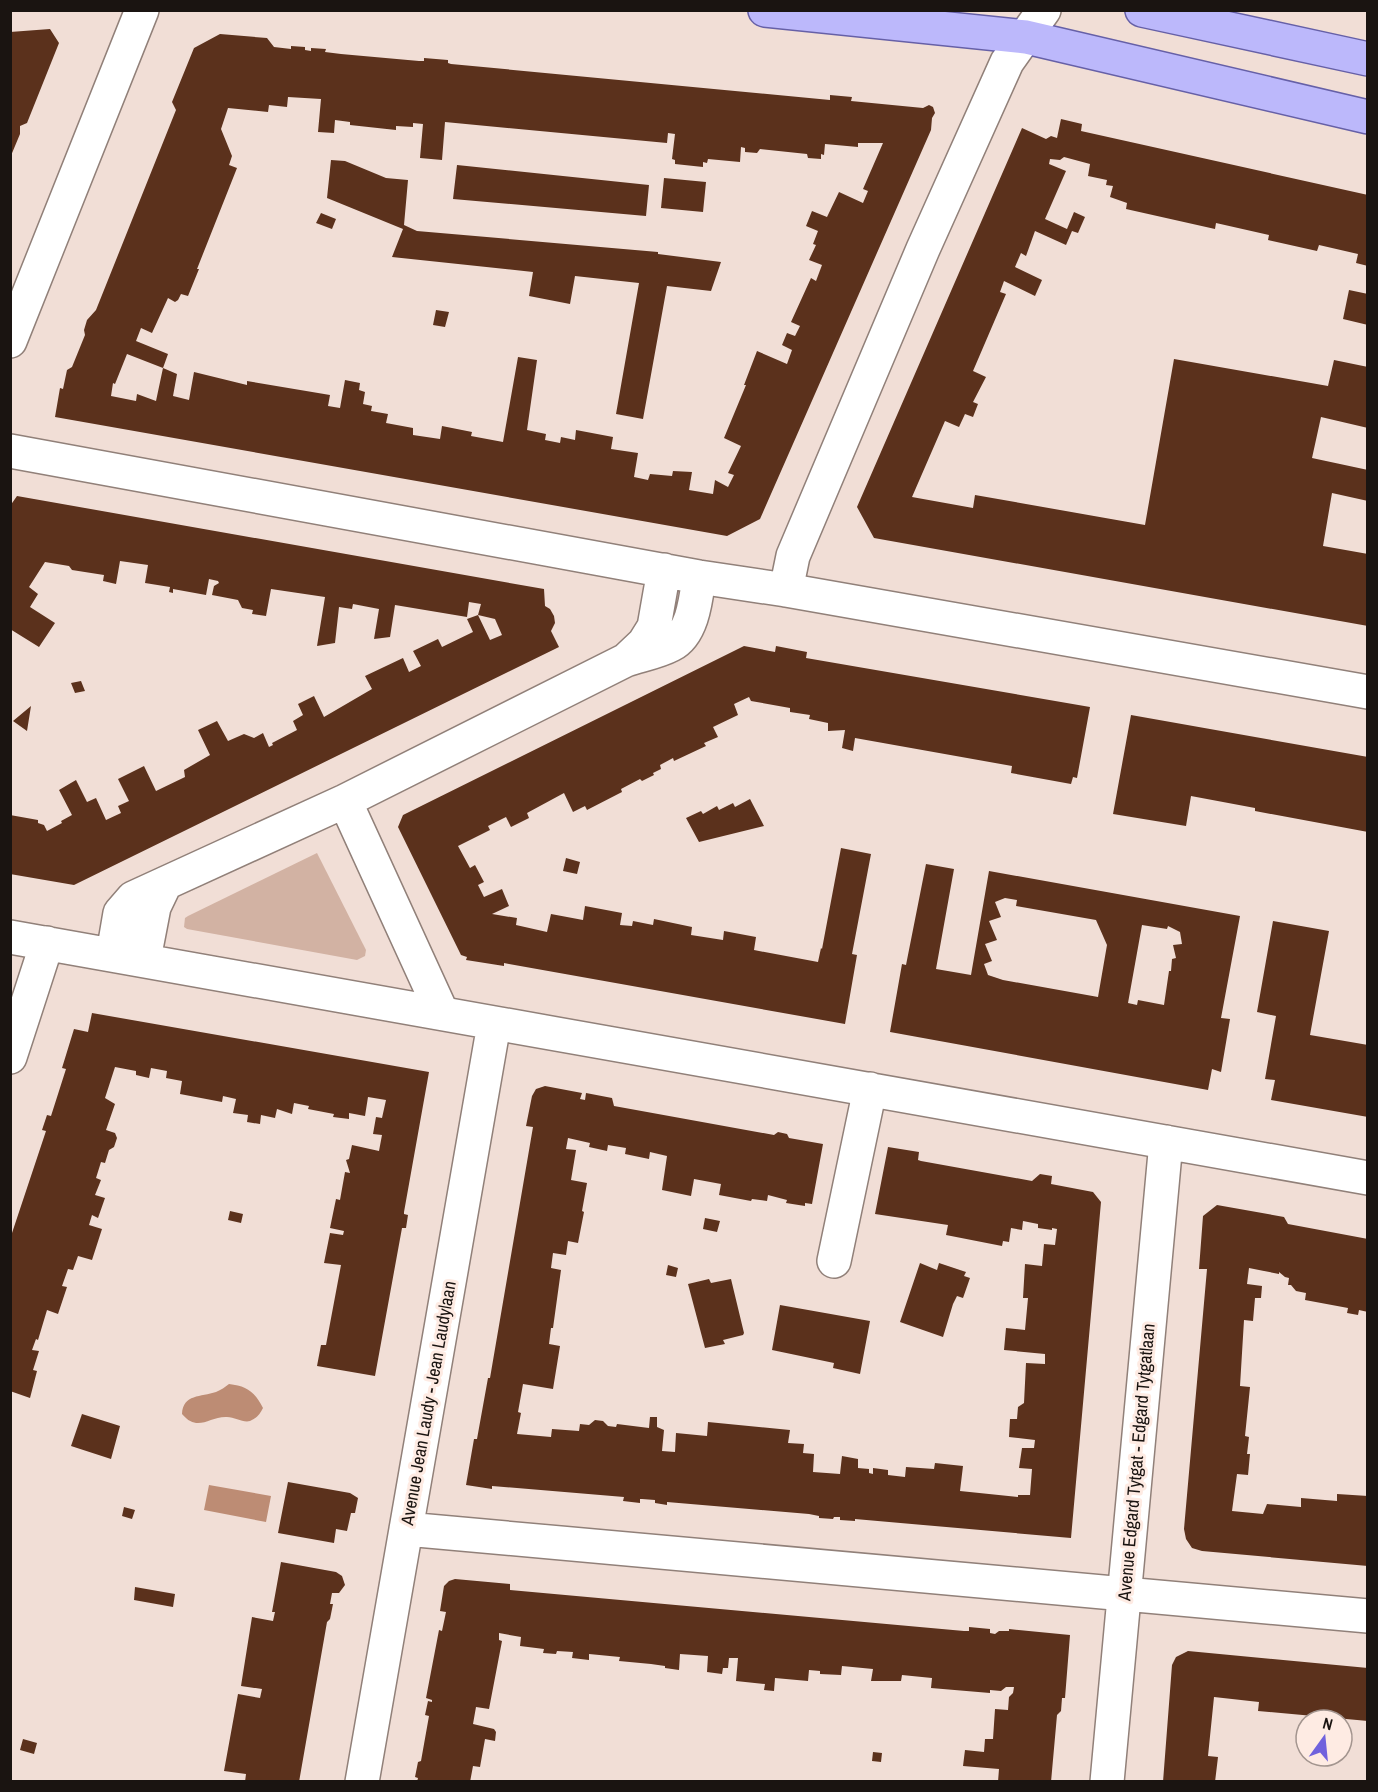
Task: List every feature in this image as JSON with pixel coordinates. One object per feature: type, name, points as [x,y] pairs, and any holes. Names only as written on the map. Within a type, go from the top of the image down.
[{"type":"main road","points":[[765,10],[1026,37],[1368,117]]},
{"type":"main road","points":[[1142,10],[1368,59]]},
{"type":"street","points":[[10,341],[142,10]]},
{"type":"street","points":[[786,590],[793,556],[923,249],[1007,62],[1044,10]]},
{"type":"street","points":[[10,451],[699,577],[786,590],[1368,692]]},
{"type":"street","points":[[626,660],[645,643],[654,627],[664,570]]},
{"type":"street","points":[[128,957],[165,884],[345,801],[626,660],[673,645],[684,632],[693,610],[699,577]]},
{"type":"street","points":[[345,801],[442,1013]]},
{"type":"street","points":[[10,937],[1368,1178]]},
{"type":"street","points":[[10,1057],[47,943]]},
{"type":"street","name":"Avenue Jean Laudy - Jean Laudylaan","points":[[362,1782],[494,1024]]},
{"type":"street","points":[[834,1261],[870,1089]]},
{"type":"street","name":"Avenue Edgard Tytgat - Edgard Tytgatlaan","points":[[1107,1782],[1166,1142]]},
{"type":"street","points":[[406,1529],[1368,1616]]},
{"type":"shaded area","points":[[317,853],[366,950],[365,956],[357,960],[184,927],[185,918],[188,916]]},
{"type":"shaded area","points":[[229,1384],[246,1388],[257,1398],[263,1408],[256,1417],[250,1421],[242,1421],[221,1417],[199,1423],[188,1420],[182,1414],[189,1400],[216,1392]]},
{"type":"shaded area","points":[[209,1485],[271,1496],[266,1522],[204,1510]]},
{"type":"building","points":[[50,29],[59,43],[27,123],[20,126],[20,134],[10,158],[10,32]]},
{"type":"building","points":[[220,34],[267,38],[274,47],[291,49],[291,46],[305,47],[305,50],[311,51],[311,48],[326,49],[325,52],[419,61],[424,61],[424,58],[448,60],[451,64],[830,100],[830,95],[852,97],[851,101],[923,108],[929,105],[933,107],[935,113],[931,130],[760,519],[727,536],[55,417],[60,388],[63,389],[67,370],[72,367],[85,335],[87,320],[96,310],[176,110],[172,102],[194,48]],"holes":[[[288,97],[321,99],[318,132],[334,133],[335,120],[350,122],[350,125],[396,130],[396,126],[413,127],[413,123],[423,124],[420,158],[442,160],[445,122],[667,143],[668,133],[675,134],[672,159],[675,160],[675,164],[703,167],[703,162],[707,163],[708,159],[740,162],[741,147],[745,148],[745,152],[757,153],[760,149],[807,154],[808,158],[821,159],[821,154],[824,155],[825,144],[858,147],[858,143],[883,143],[863,189],[868,191],[863,203],[839,192],[827,217],[812,211],[806,226],[818,231],[813,244],[816,245],[809,260],[822,265],[816,281],[811,278],[791,322],[800,326],[795,336],[787,333],[782,345],[792,350],[787,364],[757,351],[724,438],[741,446],[728,473],[734,475],[728,487],[715,480],[713,494],[689,490],[692,472],[673,471],[672,476],[650,474],[648,480],[634,477],[638,453],[611,449],[613,437],[576,430],[575,440],[561,437],[560,443],[545,440],[546,434],[527,430],[537,360],[518,357],[503,442],[471,436],[472,432],[442,426],[440,439],[413,435],[413,428],[386,423],[388,414],[371,411],[372,406],[363,404],[365,392],[359,390],[360,383],[345,380],[340,408],[328,406],[330,395],[247,381],[247,385],[194,372],[189,400],[173,396],[177,374],[163,368],[168,354],[136,341],[141,328],[152,333],[168,298],[175,302],[181,294],[188,296],[199,269],[197,269],[237,168],[229,165],[232,156],[221,129],[228,108],[268,112],[269,105],[287,107]],[[127,354],[163,368],[156,401],[137,394],[136,401],[111,396],[113,383],[115,384]]]},
{"type":"building","points":[[1061,119],[1082,124],[1081,131],[1368,195],[1368,266],[1356,263],[1358,254],[1319,245],[1317,251],[1268,240],[1269,235],[1216,223],[1215,229],[1126,209],[1127,203],[1110,197],[1113,186],[1106,185],[1107,180],[1088,176],[1090,164],[1064,157],[1060,160],[1050,159],[1049,164],[1066,171],[1045,219],[1067,229],[1074,212],[1085,217],[1078,233],[1072,231],[1066,245],[1035,231],[1026,256],[1021,253],[1015,267],[1042,280],[1035,296],[1004,281],[1000,292],[1006,294],[973,371],[986,377],[973,402],[978,404],[973,417],[965,414],[959,427],[945,421],[912,497],[973,508],[975,495],[1145,525],[1174,359],[1328,386],[1334,360],[1368,367],[1368,428],[1321,417],[1312,458],[1368,470],[1368,501],[1332,493],[1323,546],[1368,554],[1368,626],[874,538],[857,507],[1022,128],[1046,139],[1051,136],[1057,138]]},
{"type":"building","points":[[331,160],[345,161],[386,178],[408,180],[404,225],[417,231],[658,252],[658,254],[721,262],[711,291],[667,286],[643,419],[616,414],[639,283],[575,276],[570,304],[529,296],[533,272],[392,257],[403,229],[327,198]]},
{"type":"building","points":[[457,165],[649,185],[646,216],[453,199]]},
{"type":"building","points":[[664,178],[706,182],[703,212],[661,208]]},
{"type":"building","points":[[321,213],[336,219],[332,229],[316,223]]},
{"type":"building","points":[[1349,290],[1368,294],[1368,325],[1343,319]]},
{"type":"building","points":[[436,310],[449,312],[445,327],[433,325]]},
{"type":"building","points":[[17,496],[544,589],[545,606],[554,616],[555,623],[551,631],[559,647],[74,885],[10,874],[10,815],[38,820],[38,823],[44,825],[47,831],[72,815],[59,790],[76,780],[87,802],[96,798],[106,820],[121,813],[118,806],[129,801],[118,779],[144,766],[156,791],[185,777],[184,770],[210,755],[198,730],[217,721],[228,741],[244,734],[254,738],[263,733],[269,747],[273,745],[272,743],[297,730],[293,721],[303,715],[298,704],[314,696],[324,717],[372,689],[365,676],[403,658],[409,672],[421,666],[413,651],[438,639],[442,647],[473,632],[467,619],[478,615],[481,604],[469,602],[467,617],[395,605],[390,637],[374,639],[379,609],[353,604],[352,609],[339,607],[335,643],[317,646],[325,597],[271,589],[266,616],[252,614],[253,610],[242,608],[238,600],[212,595],[218,581],[209,579],[206,595],[173,589],[173,593],[169,592],[170,587],[145,583],[148,565],[120,561],[116,584],[103,581],[104,575],[72,570],[69,566],[45,562],[29,587],[38,594],[30,607],[55,623],[39,647],[10,629],[10,506]],"holes":[[[478,615],[495,619],[502,635],[490,640]]]},
{"type":"building","points":[[744,646],[775,652],[776,646],[807,652],[806,658],[1090,707],[1077,778],[1073,777],[1071,784],[1011,773],[1012,766],[855,738],[853,751],[842,748],[845,730],[828,731],[828,723],[809,719],[810,715],[790,712],[790,708],[751,701],[749,697],[734,704],[738,715],[713,727],[718,737],[704,743],[706,746],[674,761],[673,758],[660,765],[661,769],[653,773],[654,775],[642,781],[640,779],[621,789],[622,792],[587,810],[585,806],[573,812],[564,793],[527,813],[529,818],[511,827],[506,817],[488,826],[490,830],[458,846],[470,868],[475,865],[484,882],[478,885],[484,897],[502,889],[509,906],[492,914],[517,918],[516,925],[547,932],[551,914],[583,920],[585,906],[622,913],[620,925],[632,926],[633,921],[653,925],[654,919],[692,927],[691,935],[723,940],[724,931],[756,937],[754,950],[818,962],[841,848],[871,854],[852,954],[857,955],[845,1024],[504,963],[504,966],[466,960],[467,957],[461,955],[398,827],[403,815]]},
{"type":"building","points":[[81,681],[85,691],[75,693],[71,683]]},
{"type":"building","points":[[31,706],[27,731],[13,721]]},
{"type":"building","points":[[1131,715],[1368,757],[1368,832],[1255,811],[1255,808],[1191,796],[1186,826],[1113,814]]},
{"type":"building","points":[[750,799],[764,826],[699,842],[686,818],[701,811],[703,814],[717,806],[719,810],[733,803],[735,807]]},
{"type":"building","points":[[566,858],[580,862],[577,874],[563,871]]},
{"type":"building","points":[[926,864],[954,869],[936,969],[971,975],[989,871],[1240,916],[1221,1018],[1230,1019],[1221,1072],[1212,1069],[1208,1090],[890,1032],[902,964],[906,965]],"holes":[[[1005,898],[1017,900],[1016,906],[1096,920],[1107,945],[1098,997],[1003,980],[988,975],[984,964],[992,961],[985,944],[997,940],[989,921],[1001,917],[995,902]],[[1142,925],[1167,929],[1168,926],[1180,932],[1182,944],[1173,945],[1176,958],[1172,959],[1164,1005],[1138,1000],[1137,1005],[1128,1003]]]},
{"type":"building","points":[[1273,921],[1329,931],[1310,1035],[1368,1045],[1368,1117],[1271,1100],[1275,1080],[1265,1079],[1276,1016],[1257,1012]]},
{"type":"building","points":[[92,1013],[429,1072],[404,1212],[408,1215],[406,1228],[402,1228],[375,1376],[317,1366],[321,1345],[326,1345],[341,1265],[324,1263],[330,1233],[343,1235],[344,1231],[330,1228],[336,1199],[340,1200],[345,1172],[350,1173],[346,1160],[349,1159],[352,1145],[379,1151],[382,1135],[373,1134],[376,1117],[382,1118],[386,1100],[368,1097],[365,1116],[349,1113],[349,1119],[333,1117],[334,1114],[308,1109],[309,1106],[294,1103],[292,1114],[277,1109],[275,1118],[261,1115],[260,1124],[247,1122],[248,1115],[233,1113],[236,1099],[223,1096],[222,1102],[180,1094],[182,1081],[166,1078],[167,1071],[151,1068],[149,1078],[136,1075],[136,1071],[115,1067],[105,1098],[115,1104],[106,1130],[115,1133],[117,1138],[114,1147],[109,1150],[105,1163],[101,1162],[96,1178],[101,1180],[95,1195],[105,1198],[98,1218],[92,1215],[89,1225],[102,1229],[92,1260],[78,1256],[73,1270],[68,1269],[62,1286],[67,1287],[58,1314],[47,1310],[38,1340],[36,1339],[32,1350],[39,1351],[33,1370],[37,1371],[30,1398],[10,1391],[10,1239],[46,1131],[42,1130],[47,1115],[51,1116],[66,1069],[62,1068],[74,1029],[88,1032]]},
{"type":"building","points":[[545,1086],[582,1093],[580,1099],[585,1100],[586,1093],[612,1098],[614,1106],[774,1135],[778,1132],[787,1134],[789,1138],[823,1144],[812,1204],[805,1203],[805,1206],[786,1203],[787,1200],[768,1195],[767,1201],[752,1199],[751,1201],[719,1195],[721,1184],[694,1179],[691,1196],[662,1190],[667,1156],[650,1152],[649,1159],[625,1154],[626,1148],[608,1145],[607,1151],[589,1147],[590,1143],[568,1138],[566,1149],[576,1150],[571,1180],[587,1183],[582,1211],[584,1212],[578,1243],[568,1241],[566,1255],[553,1253],[551,1268],[561,1270],[549,1344],[560,1346],[553,1389],[523,1384],[517,1434],[551,1437],[552,1429],[579,1431],[580,1424],[589,1425],[595,1420],[603,1421],[608,1426],[616,1427],[617,1424],[649,1428],[650,1417],[657,1417],[657,1427],[664,1430],[662,1451],[675,1452],[676,1433],[707,1436],[708,1422],[790,1430],[788,1443],[804,1444],[803,1453],[814,1454],[813,1472],[840,1474],[842,1456],[858,1459],[858,1468],[869,1469],[869,1473],[873,1474],[873,1468],[888,1470],[888,1475],[905,1477],[906,1467],[934,1469],[935,1463],[963,1466],[960,1491],[1018,1497],[1018,1495],[1030,1495],[1032,1469],[1019,1468],[1022,1448],[1034,1448],[1035,1440],[1009,1437],[1010,1419],[1017,1419],[1018,1407],[1024,1403],[1026,1363],[1045,1364],[1045,1354],[1004,1350],[1006,1328],[1025,1330],[1028,1298],[1023,1298],[1025,1264],[1042,1266],[1044,1244],[1055,1245],[1057,1229],[1038,1228],[1038,1224],[1023,1221],[1022,1230],[1011,1228],[1009,1242],[1003,1241],[1002,1246],[946,1235],[948,1225],[875,1214],[888,1147],[919,1152],[918,1160],[921,1161],[1032,1181],[1040,1174],[1052,1176],[1051,1184],[1093,1192],[1101,1202],[1071,1538],[855,1519],[855,1521],[840,1520],[840,1517],[819,1518],[819,1516],[809,1514],[667,1502],[667,1505],[655,1503],[655,1500],[640,1499],[640,1503],[623,1501],[624,1497],[492,1486],[492,1489],[466,1485],[474,1439],[477,1439],[488,1378],[490,1378],[533,1127],[526,1126],[532,1096],[536,1089]]},
{"type":"building","points":[[1217,1205],[1284,1217],[1288,1224],[1368,1239],[1368,1312],[1359,1310],[1358,1315],[1347,1313],[1348,1308],[1305,1300],[1306,1293],[1296,1291],[1288,1285],[1289,1278],[1279,1272],[1279,1274],[1249,1268],[1247,1284],[1262,1286],[1261,1298],[1255,1298],[1253,1321],[1244,1320],[1240,1386],[1250,1387],[1245,1436],[1249,1437],[1247,1454],[1250,1454],[1248,1475],[1237,1474],[1232,1511],[1263,1514],[1267,1504],[1301,1507],[1301,1498],[1337,1501],[1337,1494],[1368,1496],[1368,1566],[1202,1551],[1192,1548],[1186,1539],[1184,1529],[1207,1269],[1199,1269],[1203,1216]]},
{"type":"building","points":[[230,1211],[243,1214],[241,1223],[228,1220]]},
{"type":"building","points":[[705,1218],[720,1221],[717,1232],[703,1229]]},
{"type":"building","points":[[920,1263],[937,1270],[939,1263],[966,1272],[964,1276],[970,1278],[963,1298],[957,1296],[953,1304],[943,1337],[900,1322]]},
{"type":"building","points":[[668,1265],[678,1268],[676,1277],[666,1275]]},
{"type":"building","points":[[709,1279],[711,1283],[731,1279],[744,1333],[723,1340],[725,1344],[705,1348],[688,1284]]},
{"type":"building","points":[[780,1305],[870,1321],[860,1374],[833,1368],[834,1363],[772,1350]]},
{"type":"building","points":[[82,1414],[120,1426],[111,1459],[71,1446]]},
{"type":"building","points":[[288,1482],[350,1493],[358,1498],[355,1513],[351,1513],[347,1531],[336,1529],[334,1543],[278,1533]]},
{"type":"building","points":[[124,1507],[135,1510],[132,1519],[122,1516]]},
{"type":"building","points":[[281,1562],[336,1572],[342,1576],[345,1585],[339,1593],[332,1593],[330,1604],[333,1604],[330,1619],[327,1622],[299,1782],[245,1782],[246,1774],[224,1771],[238,1694],[260,1698],[262,1689],[241,1686],[252,1617],[273,1621],[275,1612],[272,1612]]},
{"type":"building","points":[[455,1579],[510,1584],[510,1590],[964,1631],[969,1631],[969,1627],[990,1629],[990,1633],[995,1634],[999,1631],[1009,1631],[1009,1629],[1070,1635],[1065,1698],[1062,1698],[1061,1711],[1057,1715],[1051,1782],[998,1782],[999,1769],[963,1766],[965,1750],[984,1752],[985,1739],[993,1739],[995,1709],[1008,1710],[1009,1697],[1014,1687],[1006,1687],[1001,1691],[990,1690],[990,1693],[931,1688],[932,1678],[902,1675],[901,1681],[871,1681],[873,1669],[842,1666],[841,1675],[820,1674],[820,1671],[809,1670],[808,1681],[775,1678],[774,1691],[764,1690],[765,1684],[736,1681],[738,1658],[729,1658],[728,1668],[723,1668],[722,1674],[707,1672],[708,1656],[680,1654],[679,1670],[665,1668],[665,1666],[619,1661],[620,1657],[589,1654],[589,1660],[572,1658],[573,1652],[543,1653],[544,1649],[520,1646],[521,1637],[499,1633],[499,1640],[502,1641],[489,1709],[476,1707],[473,1724],[494,1729],[495,1741],[485,1739],[480,1767],[473,1766],[470,1782],[417,1782],[418,1778],[415,1777],[418,1762],[421,1761],[429,1716],[425,1715],[428,1701],[432,1702],[426,1698],[439,1630],[442,1631],[446,1612],[440,1611],[444,1586]]},
{"type":"building","points":[[135,1587],[175,1594],[173,1607],[134,1600]]},
{"type":"building","points":[[1188,1651],[1368,1668],[1368,1721],[1354,1720],[1354,1708],[1294,1708],[1294,1714],[1258,1711],[1259,1702],[1214,1697],[1208,1756],[1218,1757],[1215,1782],[1163,1782],[1172,1665],[1176,1657]]},
{"type":"building","points":[[23,1739],[37,1743],[34,1754],[20,1750]]},
{"type":"building","points":[[873,1752],[882,1753],[881,1762],[872,1761]]}]
